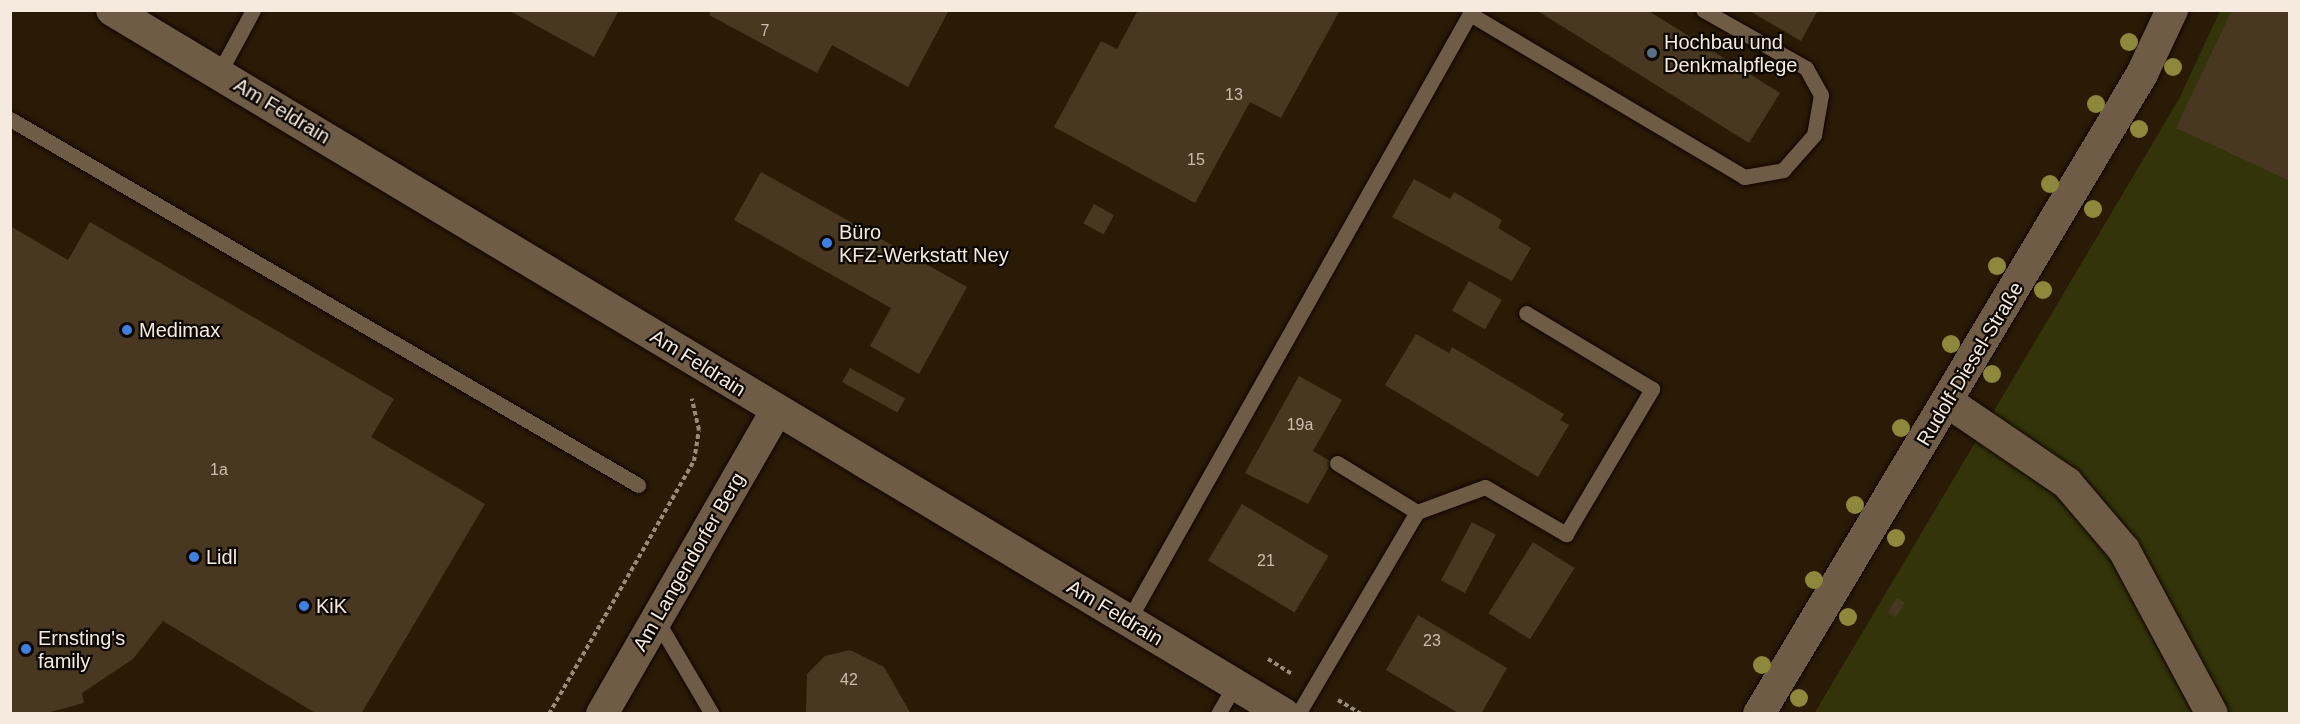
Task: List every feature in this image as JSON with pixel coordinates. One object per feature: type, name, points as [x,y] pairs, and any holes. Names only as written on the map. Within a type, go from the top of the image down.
[{"type":"street","name":"Am Feldrain","points":[[112,10],[776,411],[1284,714]]},
{"type":"street","name":"Rudolf-Diesel-Straße","points":[[1759,714],[1948,402],[2142,74],[2172,10]]},
{"type":"street","points":[[1948,402],[2000,433],[2074,491],[2148,589],[2212,714]]},
{"type":"street","name":"Am Langendorfer Berg","points":[[602,714],[776,411]]},
{"type":"lane","points":[[219,73],[253,10]]},
{"type":"lane","points":[[1128,621],[1471,12],[1744,177],[1783,170],[1814,135],[1821,95],[1806,68],[1703,10]]},
{"type":"lane","points":[[10,119],[638,485]]},
{"type":"lane","points":[[1298,714],[1417,512],[1485,487],[1566,534],[1652,389],[1526,313]]},
{"type":"lane","points":[[1336,463],[1417,512]]},
{"type":"lane","points":[[656,619],[712,714]]},
{"type":"lane","points":[[1218,714],[1235,684]]},
{"type":"shaded area","points":[[2220,11],[2289,11],[2289,713],[1814,714],[2179,99]]},
{"type":"building","points":[[508,10],[619,10],[594,57]]},
{"type":"building","points":[[711,10],[949,10],[908,87],[832,45],[817,73],[709,15]]},
{"type":"building","points":[[1138,10],[1340,10],[1281,118],[1250,102],[1195,203],[1054,127],[1101,41],[1117,49]]},
{"type":"building","points":[[1536,10],[1647,10],[1780,93],[1749,143]]},
{"type":"building","points":[[1748,10],[1818,10],[1801,41]]},
{"type":"building","points":[[2232,10],[2290,10],[2290,181],[2176,128]]},
{"type":"building","points":[[761,172],[967,287],[919,374],[870,346],[891,308],[734,220]]},
{"type":"building","points":[[1414,179],[1450,199],[1454,192],[1502,220],[1498,228],[1531,248],[1512,281],[1392,217]]},
{"type":"building","points":[[1094,204],[1114,215],[1103,234],[1083,223]]},
{"type":"building","points":[[90,222],[394,399],[371,437],[485,504],[361,714],[317,714],[163,621],[133,659],[82,693],[84,703],[43,714],[10,714],[10,226],[68,260]]},
{"type":"building","points":[[1469,281],[1502,300],[1485,329],[1452,310]]},
{"type":"building","points":[[1416,334],[1449,353],[1452,347],[1564,414],[1560,420],[1569,425],[1538,477],[1385,385]]},
{"type":"building","points":[[850,368],[905,399],[897,413],[842,382]]},
{"type":"building","points":[[1299,376],[1342,400],[1313,451],[1332,462],[1308,504],[1245,473]]},
{"type":"building","points":[[1242,504],[1329,556],[1295,613],[1208,561]]},
{"type":"building","points":[[1472,522],[1496,535],[1465,593],[1441,580]]},
{"type":"building","points":[[1533,542],[1575,568],[1530,639],[1488,613]]},
{"type":"building","points":[[1897,598],[1905,603],[1896,617],[1888,612]]},
{"type":"building","points":[[1418,615],[1507,668],[1481,714],[1460,714],[1386,670]]},
{"type":"building","points":[[850,650],[884,667],[911,714],[806,714],[807,674],[825,656]]},
{"type":"place","name":"Hochbau und Denkmalpflege","points":[[1652,53]]},
{"type":"place","name":"Büro KFZ-Werkstatt Ney","points":[[827,243]]},
{"type":"place","name":"Medimax","points":[[127,330]]},
{"type":"place","name":"Lidl","points":[[194,557]]},
{"type":"place","name":"KiK","points":[[304,606]]},
{"type":"place","name":"Ernsting's family","points":[[26,649]]}]
